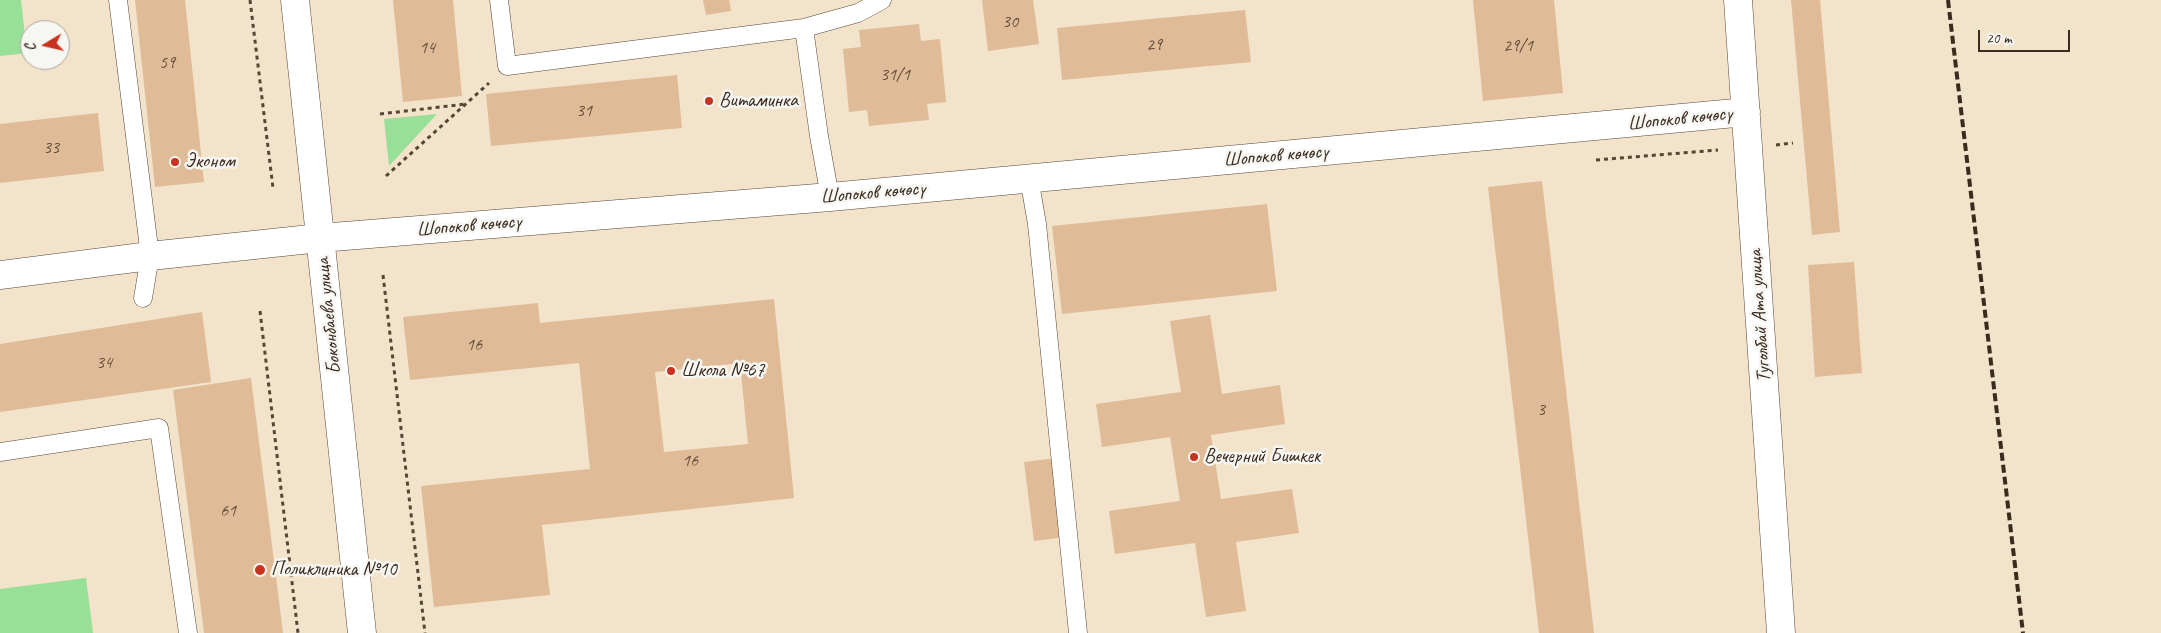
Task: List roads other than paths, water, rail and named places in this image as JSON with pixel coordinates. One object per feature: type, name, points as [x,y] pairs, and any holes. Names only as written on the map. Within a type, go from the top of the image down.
[{"type":"street","name":"Боконбаева улица","points":[[296,0],[362,633]]},
{"type":"street","name":"Туголбай Ата улица","points":[[1738,0],[1781,633]]},
{"type":"street","name":"Шопоков көчөсү","points":[[0,275],[150,256],[320,238],[830,197],[1746,112]]},
{"type":"lane","points":[[118,0],[150,256],[143,298]]},
{"type":"lane","points":[[499,0],[507,66],[804,28],[858,13],[882,0]]},
{"type":"lane","points":[[804,28],[819,136],[830,197]]},
{"type":"lane","points":[[1029,178],[1037,224],[1078,633]]},
{"type":"lane","points":[[0,452],[159,428],[188,633]]},
{"type":"railway","points":[[1948,0],[2023,633]]},
{"type":"place","name":"Витаминка","points":[[709,101]]},
{"type":"place","name":"Эконом","points":[[175,162]]},
{"type":"place","name":"Школа №67","points":[[671,371]]},
{"type":"place","name":"Вечерний Бишкек","points":[[1194,457]]},
{"type":"place","name":"Поликлиника №10","points":[[260,570]]}]
